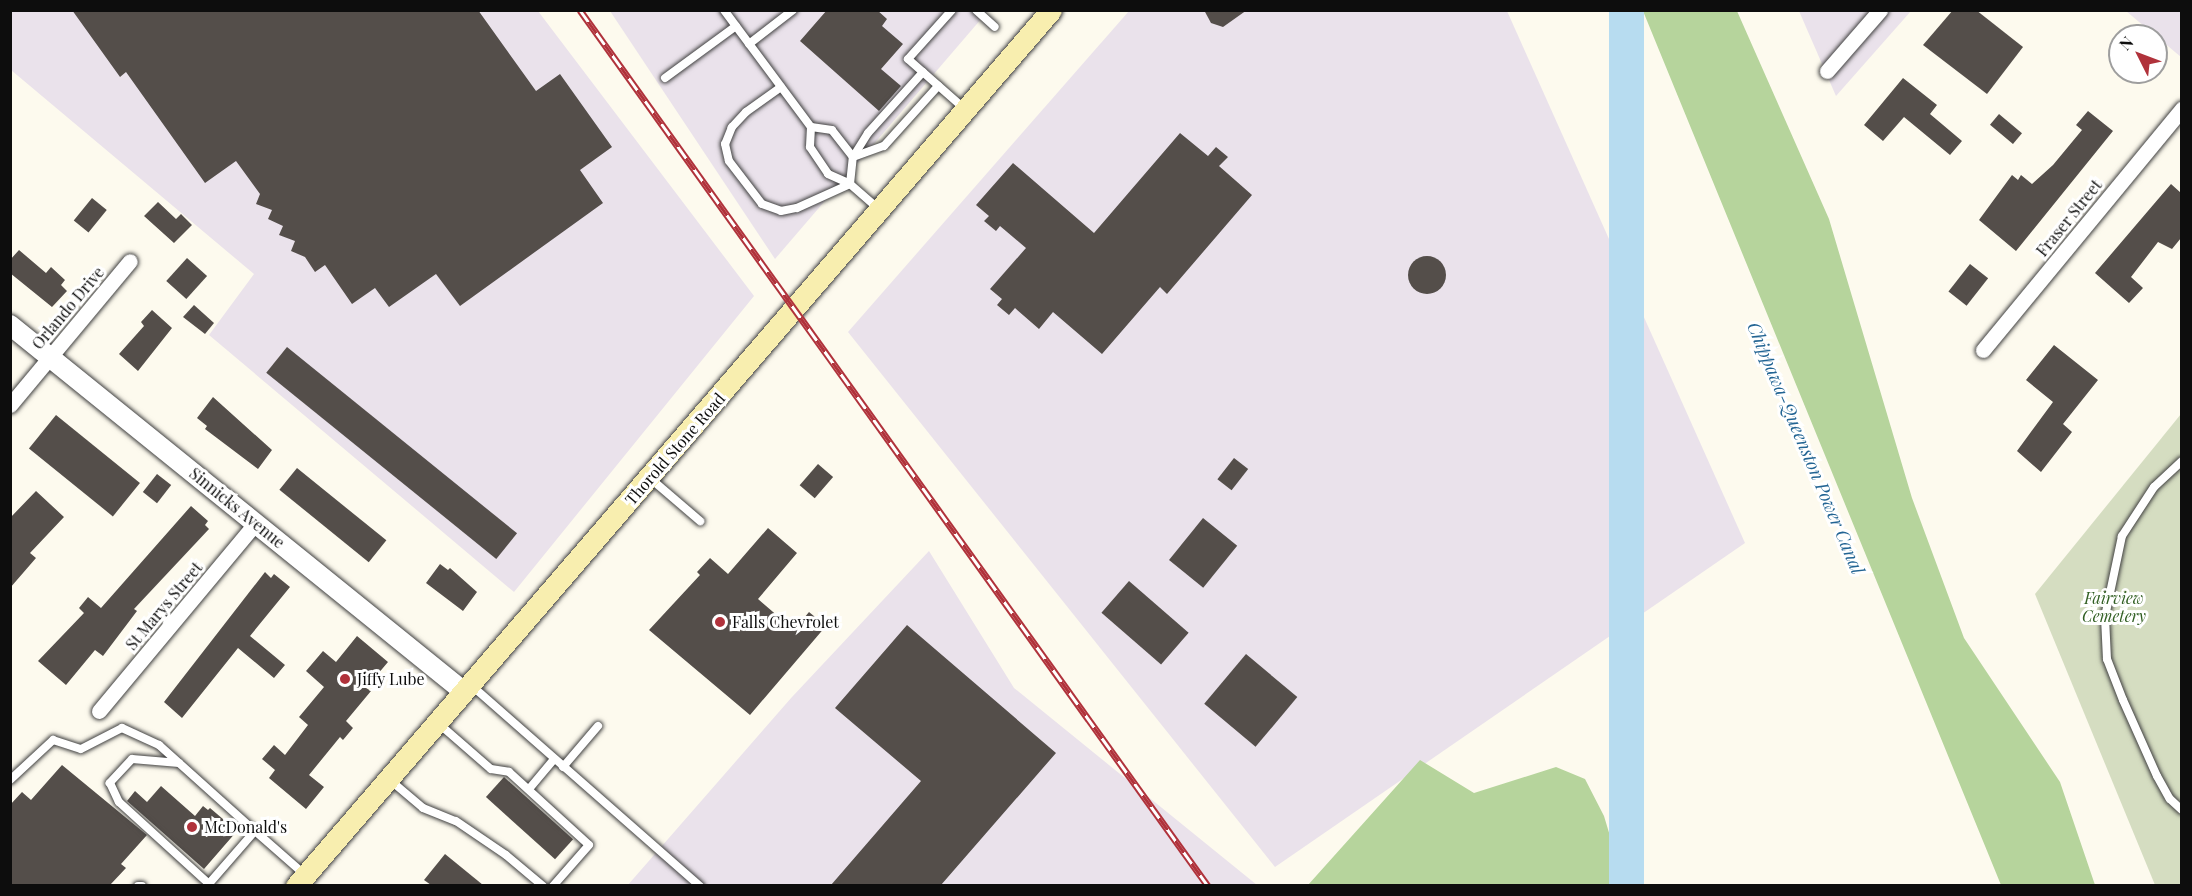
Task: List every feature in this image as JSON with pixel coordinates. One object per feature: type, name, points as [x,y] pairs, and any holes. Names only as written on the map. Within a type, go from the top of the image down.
[{"type":"main road","name":"Thorold Stone Road","points":[[301,880],[466,687],[650,478],[1051,10]]},
{"type":"street","points":[[1827,70],[1880,10]]},
{"type":"street","name":"Fraser Street","points":[[1983,350],[2181,109]]},
{"type":"street","name":"Orlando Drive","points":[[10,405],[130,261]]},
{"type":"street","name":"Sinnicks Avenue","points":[[10,325],[255,524],[466,687]]},
{"type":"street","name":"St Marys Street","points":[[99,711],[255,524]]},
{"type":"lane","points":[[724,10],[811,127],[810,147],[828,174],[850,184],[880,211]]},
{"type":"lane","points":[[749,44],[793,10]]},
{"type":"lane","points":[[952,10],[908,59],[966,110]]},
{"type":"lane","points":[[976,10],[996,27]]},
{"type":"lane","points":[[665,78],[736,26]]},
{"type":"lane","points":[[850,184],[853,157],[868,132],[923,72]]},
{"type":"lane","points":[[853,157],[884,147],[938,86]]},
{"type":"lane","points":[[781,87],[732,127],[725,144],[729,161],[762,204],[781,210],[797,208],[850,184]]},
{"type":"lane","points":[[811,127],[832,130],[853,157]]},
{"type":"lane","points":[[2181,461],[2154,487],[2122,536],[2105,617],[2107,659],[2123,700],[2157,776],[2170,799],[2181,810]]},
{"type":"lane","points":[[650,478],[700,521]]},
{"type":"lane","points":[[466,687],[554,759],[700,885]]},
{"type":"lane","points":[[437,722],[491,769],[509,772],[589,845],[554,885]]},
{"type":"lane","points":[[563,767],[598,726]]},
{"type":"lane","points":[[10,780],[53,740],[81,749],[122,728],[159,745],[255,831],[301,880]]},
{"type":"lane","points":[[180,763],[132,759],[110,783],[119,802],[208,885],[255,831]]},
{"type":"lane","points":[[529,789],[554,759]]},
{"type":"lane","points":[[388,778],[423,808],[456,821],[543,885]]},
{"type":"shaded area","points":[[10,11],[538,11],[754,296],[514,592],[209,335],[254,274],[11,70]]},
{"type":"shaded area","points":[[610,11],[988,11],[775,259]]},
{"type":"shaded area","points":[[1129,11],[1507,11],[1745,543],[1275,867],[848,332]]},
{"type":"shaded area","points":[[1799,11],[1911,11],[1836,96]]},
{"type":"shaded area","points":[[2126,11],[2181,11],[2181,57],[2168,46],[2168,24],[2142,24]]},
{"type":"shaded area","points":[[929,551],[1014,688],[1257,885],[627,886],[792,697]]},
{"type":"green space","points":[[1643,11],[1737,11],[1829,219],[1912,498],[1964,638],[2060,782],[2095,885],[2001,885]]},
{"type":"green space","name":"Fairview Cemetery","points":[[2181,414],[2181,885],[2155,885],[2035,594]]},
{"type":"green space","points":[[1420,760],[1474,793],[1556,767],[1585,779],[1604,816],[1619,866],[1619,885],[1308,885]]},
{"type":"water","points":[[1609,11],[1644,11],[1644,886],[1609,886]]},
{"type":"building","points":[[72,10],[478,10],[536,91],[560,74],[612,147],[580,170],[603,203],[460,306],[436,274],[389,307],[375,288],[352,304],[325,265],[315,272],[305,257],[291,251],[295,241],[279,235],[283,226],[268,219],[272,210],[256,204],[260,194],[236,161],[205,183],[126,72],[120,77]]},
{"type":"building","points":[[827,10],[877,10],[887,19],[882,26],[903,44],[881,69],[901,86],[879,111],[800,41]]},
{"type":"building","points":[[1204,10],[1247,10],[1223,27],[1211,23]]},
{"type":"building","points":[[1953,10],[1976,10],[2023,47],[1987,94],[1923,45]]},
{"type":"building","points":[[1903,78],[1937,105],[1930,114],[1962,141],[1950,155],[1904,117],[1883,141],[1864,125]]},
{"type":"building","points":[[2088,111],[2113,131],[2016,251],[1979,220],[2012,175],[2018,180],[2021,175],[2032,184],[2053,165],[2082,130],[2076,125]]},
{"type":"building","points":[[1999,114],[2022,133],[2013,144],[1990,125]]},
{"type":"building","points":[[1180,133],[1208,156],[1216,147],[1228,157],[1219,166],[1252,195],[1167,294],[1160,287],[1102,354],[1053,312],[1039,329],[1015,308],[1009,315],[997,305],[1002,299],[990,289],[1026,248],[1000,226],[996,231],[984,221],[989,216],[976,205],[1013,163],[1094,233]]},
{"type":"building","points":[[2171,184],[2181,193],[2181,238],[2172,249],[2158,242],[2131,277],[2143,288],[2129,303],[2095,273]]},
{"type":"building","points":[[92,198],[107,210],[89,232],[74,221]]},
{"type":"building","points":[[158,202],[176,219],[181,214],[192,225],[174,243],[144,216]]},
{"type":"building","points":[[19,250],[46,273],[51,267],[65,280],[61,285],[67,291],[52,307],[10,273],[10,260]]},
{"type":"building","points":[[1427,256],[1441,261],[1446,275],[1441,289],[1427,294],[1413,289],[1408,275],[1413,261]]},
{"type":"building","points":[[187,258],[207,276],[186,299],[166,281]]},
{"type":"building","points":[[1970,264],[1988,278],[1967,306],[1948,292]]},
{"type":"building","points":[[194,305],[214,323],[205,334],[183,317]]},
{"type":"building","points":[[152,310],[172,328],[138,371],[119,354],[144,326],[141,322]]},
{"type":"building","points":[[2054,345],[2098,380],[2063,424],[2072,432],[2041,472],[2017,451],[2053,402],[2026,380]]},
{"type":"building","points":[[287,347],[517,533],[496,559],[266,373]]},
{"type":"building","points":[[213,397],[272,450],[258,469],[205,429],[207,426],[197,418]]},
{"type":"building","points":[[56,415],[140,483],[113,516],[29,448]]},
{"type":"building","points":[[1234,458],[1248,469],[1232,490],[1217,479]]},
{"type":"building","points":[[818,464],[833,477],[815,498],[800,485]]},
{"type":"building","points":[[297,468],[386,540],[369,562],[279,490]]},
{"type":"building","points":[[157,474],[171,485],[157,503],[143,492]]},
{"type":"building","points":[[36,491],[64,517],[30,553],[36,558],[10,588],[10,518]]},
{"type":"building","points":[[191,506],[208,521],[205,525],[209,529],[134,609],[137,611],[103,656],[95,650],[66,685],[38,661],[84,613],[79,608],[88,597],[101,608]]},
{"type":"building","points":[[1203,518],[1237,546],[1203,588],[1169,560]]},
{"type":"building","name":"Falls Chevrolet","points":[[768,528],[797,553],[758,599],[794,630],[809,612],[826,626],[750,715],[649,630],[700,575],[697,572],[710,558],[728,574]]},
{"type":"building","points":[[440,564],[448,570],[450,568],[477,592],[463,611],[426,583]]},
{"type":"building","points":[[265,572],[271,578],[274,574],[290,587],[250,636],[285,665],[274,678],[238,648],[182,718],[164,702]]},
{"type":"building","points":[[1129,581],[1189,633],[1161,665],[1101,613]]},
{"type":"building","points":[[907,625],[1056,753],[941,885],[831,885],[921,781],[835,708]]},
{"type":"building","points":[[357,636],[388,662],[366,688],[371,691],[346,721],[353,728],[343,740],[340,737],[309,775],[324,787],[306,809],[269,778],[275,770],[262,759],[274,745],[285,755],[308,725],[299,717],[324,687],[306,671],[323,651],[336,662]]},
{"type":"building","points":[[1246,654],[1297,697],[1256,747],[1204,704]]},
{"type":"building","points":[[62,765],[147,835],[121,864],[126,868],[110,885],[10,885],[10,805],[22,792],[31,800]]},
{"type":"building","points":[[504,777],[573,839],[555,859],[486,797]]},
{"type":"building","name":"McDonald's","points":[[161,786],[195,816],[203,806],[208,810],[210,808],[237,831],[204,869],[127,801],[135,791],[147,802]]},
{"type":"building","points":[[445,854],[483,885],[431,885],[424,880]]},
{"type":"railway","points":[[580,10],[1208,886]]},
{"type":"place","name":"Falls Chevrolet","points":[[720,622]]},
{"type":"place","name":"Jiffy Lube","points":[[345,679]]},
{"type":"place","name":"McDonald's","points":[[192,827]]},
{"type":"water label","name":"Chippawa-Queenston Power Canal","points":[[1806,448]]}]
